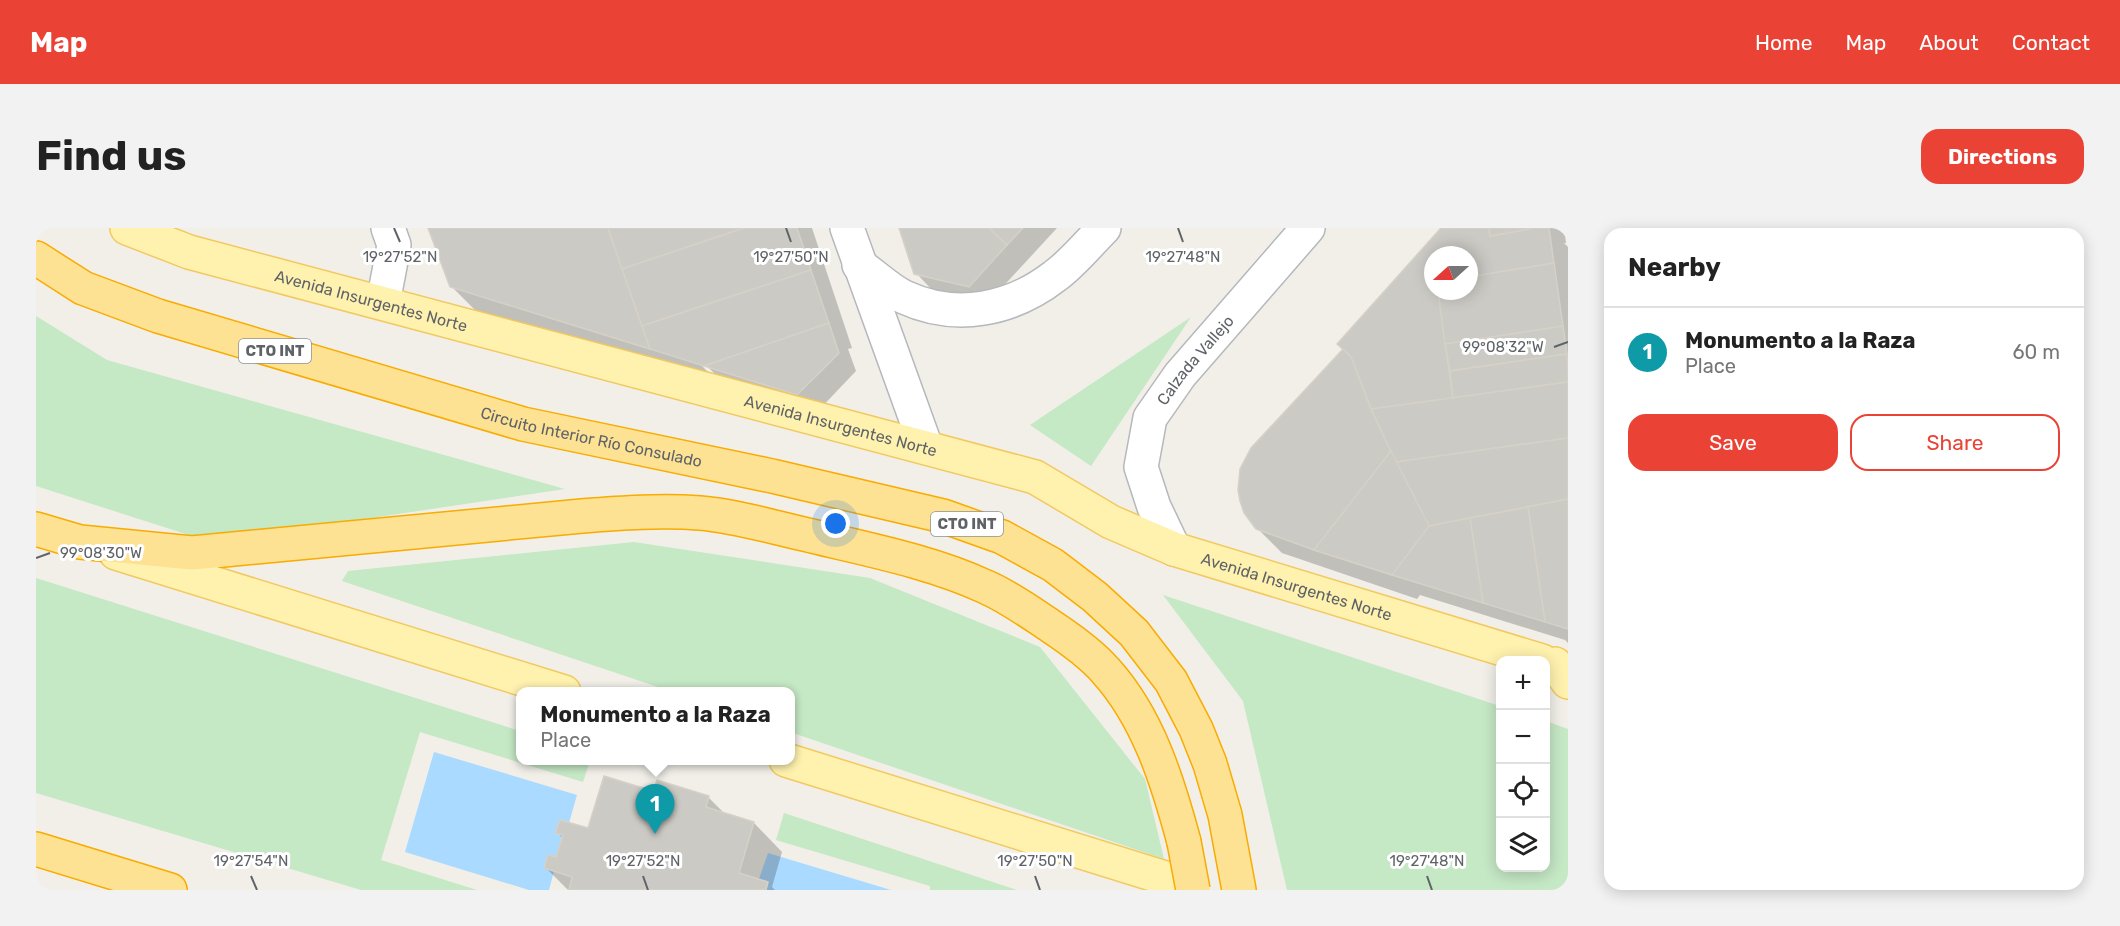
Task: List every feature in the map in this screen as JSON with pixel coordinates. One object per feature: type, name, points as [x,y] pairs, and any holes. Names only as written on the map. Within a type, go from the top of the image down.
[{"type":"highway","name":"Circuito Interior Río Consulado","points":[[36,258],[83,288],[158,316],[523,424],[772,476],[943,516],[1002,537],[1053,566],[1095,597],[1134,633],[1171,681],[1196,729],[1210,764],[1225,815],[1239,890]]},
{"type":"highway","points":[[36,529],[80,542],[192,553],[582,516],[645,512],[702,513],[782,529],[928,566],[987,587],[1030,612],[1068,638],[1105,669],[1130,704],[1155,752],[1174,805],[1184,842],[1178,884]]},
{"type":"highway","points":[[36,849],[170,890]]},
{"type":"main road","name":"Avenida Insurgentes Norte","points":[[127,228],[189,252],[1035,477],[1111,522],[1174,549],[1556,667]]},
{"type":"main road","points":[[80,542],[548,687]]},
{"type":"main road","points":[[795,763],[1178,884]]},
{"type":"street","points":[[383,303],[394,245],[388,228]]},
{"type":"street","points":[[847,228],[926,447]]},
{"type":"street","points":[[860,265],[902,296],[933,308],[970,311],[1016,300],[1056,276],[1104,228]]},
{"type":"street","name":"Calzada Vallejo","points":[[1174,549],[1154,507],[1141,467],[1150,418],[1180,375],[1308,228]]},
{"type":"green space","points":[[36,316],[107,360],[565,489],[298,529],[195,537],[36,486]]},
{"type":"green space","points":[[1191,317],[1091,466],[1030,425]]},
{"type":"green space","points":[[634,542],[870,578],[1040,647],[1145,779],[1164,859],[795,734],[795,687],[658,687],[342,581],[348,571]]},
{"type":"green space","points":[[36,578],[516,730],[516,761],[420,732],[381,860],[477,890],[361,890],[36,793]]},
{"type":"green space","points":[[1163,595],[1496,705],[1496,872],[1550,872],[1550,722],[1568,729],[1568,890],[1287,890],[1243,701]]},
{"type":"green space","points":[[528,765],[589,765],[583,782]]},
{"type":"green space","points":[[784,813],[1017,890],[930,890],[930,886],[776,840]]},
{"type":"water","points":[[434,752],[577,795],[569,823],[560,820],[556,832],[563,835],[556,857],[548,855],[545,868],[554,871],[549,890],[529,890],[405,852]]},
{"type":"water","points":[[768,853],[891,890],[766,890],[768,882],[759,879]]},
{"type":"building","points":[[428,228],[608,228],[650,349],[450,287]]},
{"type":"building","points":[[608,228],[744,228],[622,269]]},
{"type":"building","points":[[744,228],[797,228],[811,270],[642,326],[622,269]]},
{"type":"building","points":[[899,228],[989,228],[1007,245],[969,287],[914,274]]},
{"type":"building","points":[[989,228],[1023,228],[1007,245]]},
{"type":"building","points":[[1441,228],[1489,228],[1490,236],[1534,228],[1549,228],[1554,263],[1478,276],[1478,246],[1425,246]]},
{"type":"building","points":[[1489,228],[1534,228],[1490,236]]},
{"type":"building","points":[[1424,247],[1424,300],[1439,300],[1453,398],[1371,409],[1351,357],[1337,344]]},
{"type":"building","points":[[1554,263],[1563,326],[1445,344],[1439,300],[1478,300],[1478,276]]},
{"type":"building","points":[[811,270],[829,323],[704,366],[650,349],[642,326]]},
{"type":"building","points":[[829,323],[839,353],[797,395],[704,366]]},
{"type":"building","points":[[1563,326],[1567,354],[1450,371],[1445,344]]},
{"type":"building","points":[[1343,349],[1351,357],[1371,409],[1391,451],[1314,550],[1256,529],[1244,513],[1240,501],[1238,490],[1240,469],[1251,448]]},
{"type":"building","points":[[1567,354],[1568,382],[1453,398],[1450,371]]},
{"type":"building","points":[[1568,382],[1568,438],[1396,462],[1371,409]]},
{"type":"building","points":[[1568,438],[1568,499],[1429,526],[1396,462]]},
{"type":"building","points":[[1391,451],[1429,526],[1392,575],[1314,550]]},
{"type":"building","points":[[1568,499],[1568,629],[1545,622],[1528,507]]},
{"type":"building","points":[[1528,507],[1545,622],[1483,603],[1470,518]]},
{"type":"building","points":[[1470,518],[1483,603],[1392,575],[1429,526]]},
{"type":"building","points":[[604,776],[653,791],[657,780],[709,796],[706,807],[754,822],[739,873],[768,882],[766,890],[569,890],[572,877],[544,868],[548,855],[556,857],[563,835],[555,833],[560,820],[588,828]]},
{"type":"place","name":"Monumento a la Raza","points":[[655,834]]}]
